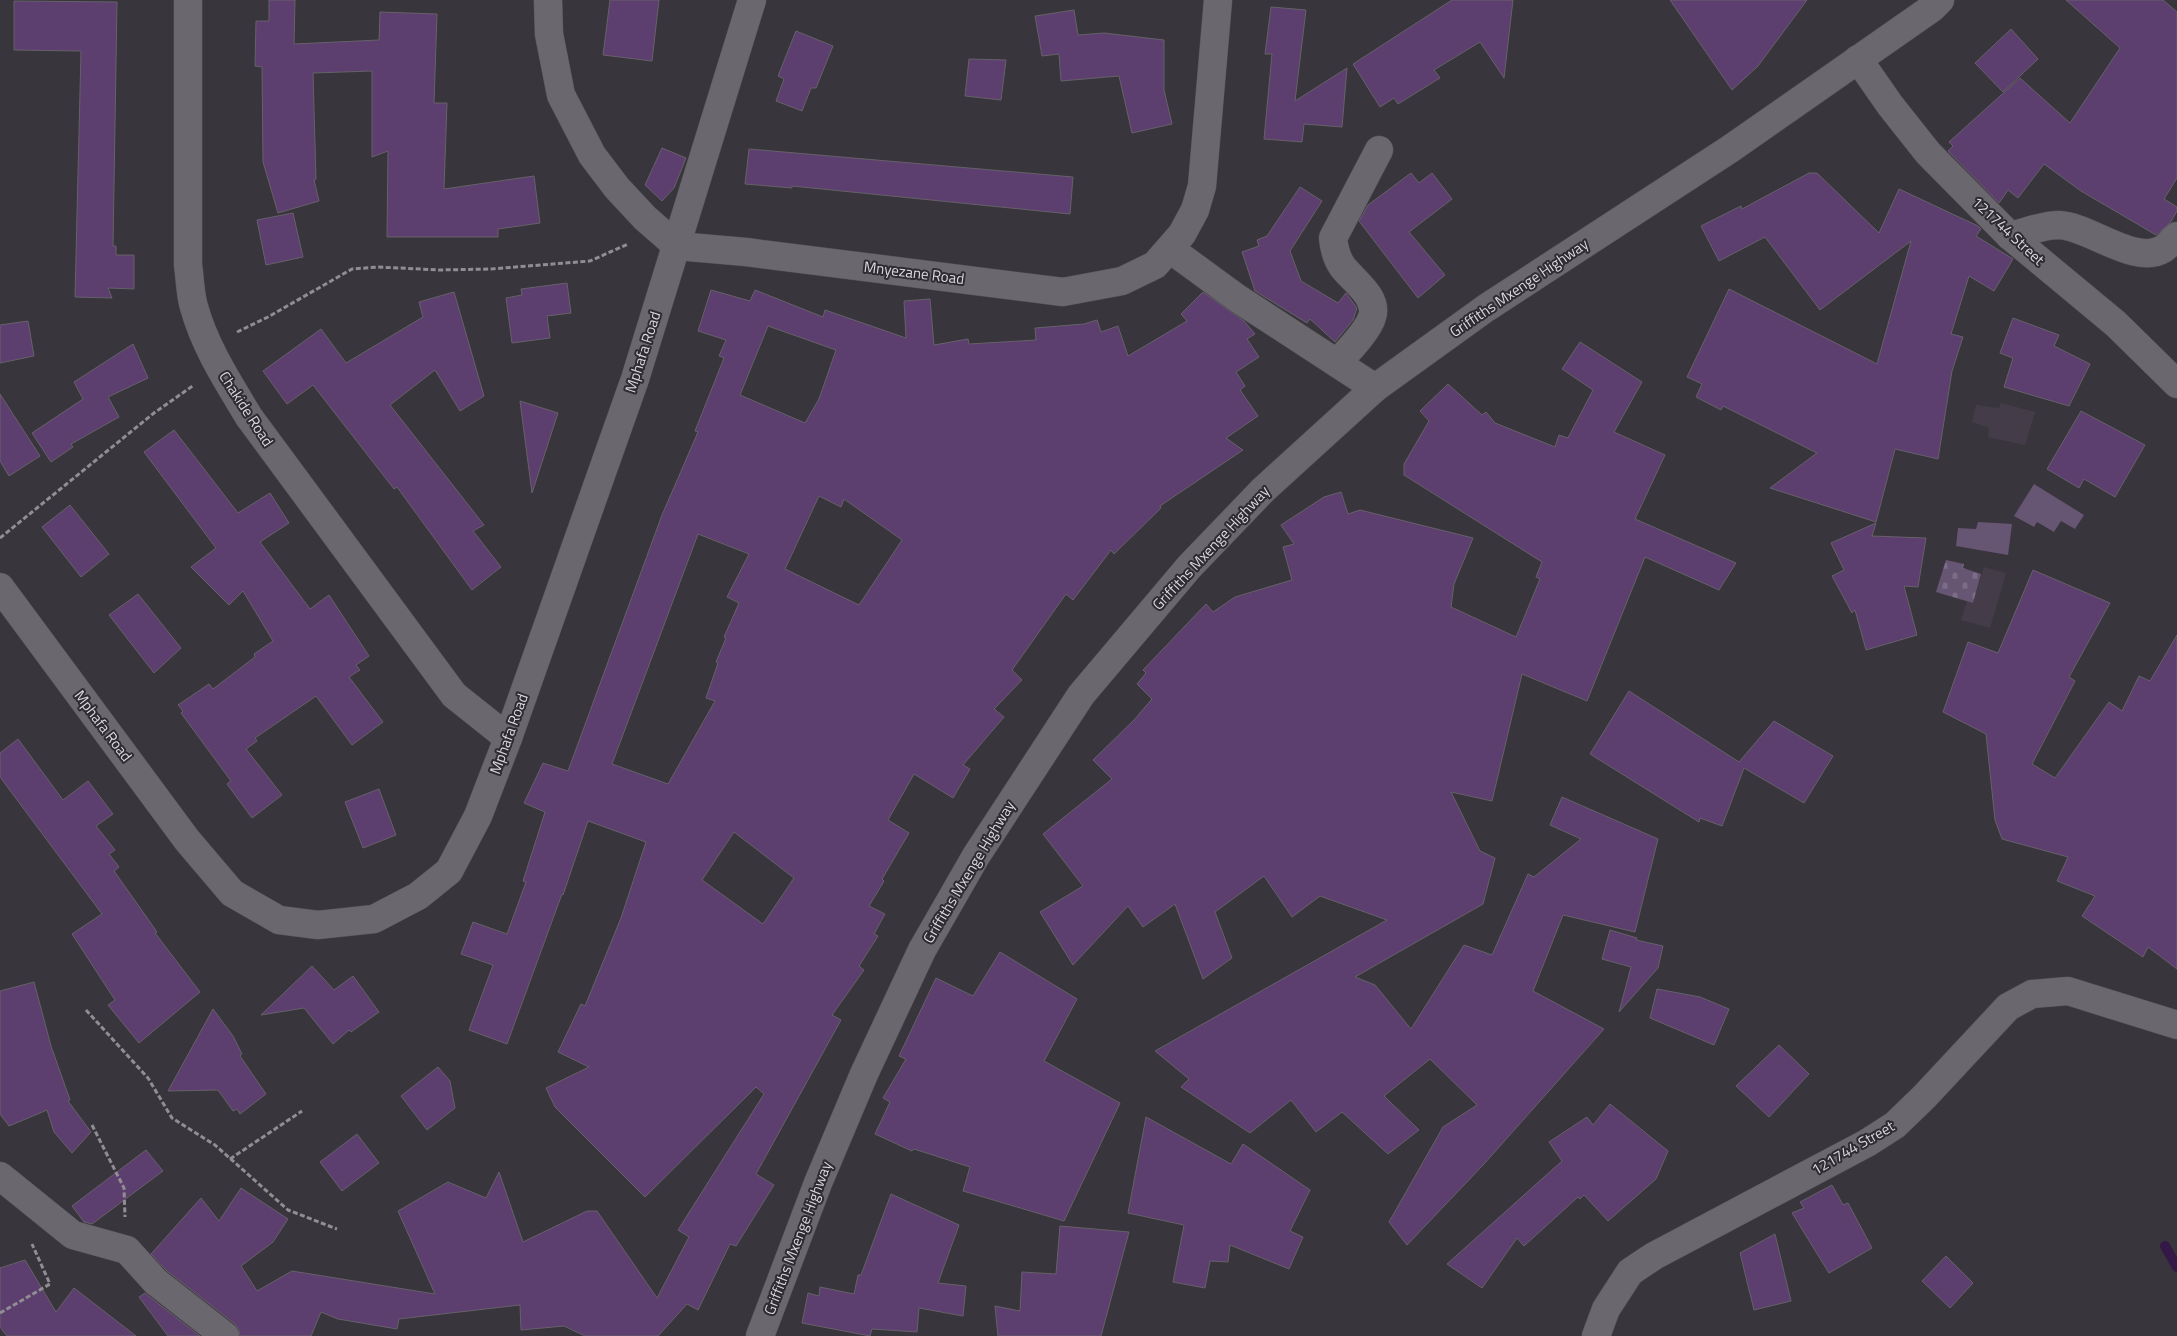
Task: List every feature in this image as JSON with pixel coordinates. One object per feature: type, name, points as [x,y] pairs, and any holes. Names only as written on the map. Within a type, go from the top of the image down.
[{"type":"street","name":"Chakide Road","points":[[188,0],[188,265],[194,306],[208,346],[221,372],[249,417],[454,695],[508,738]]},
{"type":"street","points":[[548,0],[549,34],[561,95],[592,155],[616,188],[667,238]]},
{"type":"street","name":"Mphafa Road","points":[[0,588],[187,840],[232,894],[279,920],[318,925],[374,918],[418,896],[449,871],[478,816],[508,738],[607,462],[667,238],[752,0]]},
{"type":"street","name":"Mnyezane Road","points":[[667,238],[746,252],[1063,292],[1122,280],[1155,265],[1182,234],[1195,210],[1202,186],[1218,0]]},
{"type":"street","name":"Griffiths Mxenge Highway","points":[[760,1336],[818,1183],[864,1074],[922,950],[976,856],[1081,695],[1189,567],[1263,490],[1375,388],[1486,308],[1730,149],[1858,59],[1931,3]]},
{"type":"street","name":"121744 Street","points":[[1858,59],[1890,106],[1928,153],[2010,236],[2116,324],[2177,384]]},
{"type":"street","points":[[1337,363],[1372,317],[1372,307],[1365,291],[1342,267],[1335,252],[1333,238],[1379,150]]},
{"type":"street","points":[[2010,236],[2043,227],[2060,225],[2080,230],[2137,253],[2162,250],[2177,236]]},
{"type":"street","points":[[1170,249],[1237,298],[1375,388]]},
{"type":"street","name":"121744 Street","points":[[1596,1336],[1606,1309],[1630,1272],[1654,1256],[1867,1142],[1895,1125],[2008,1007],[2032,994],[2068,992],[2177,1025]]},
{"type":"street","points":[[0,1176],[73,1235],[126,1250],[156,1282],[225,1336]]},
{"type":"path","points":[[208,346],[268,317],[352,269],[378,267],[439,270],[491,269],[590,261],[614,252],[667,238]]},
{"type":"path","points":[[0,538],[154,413],[189,387],[221,372]]},
{"type":"path","points":[[86,1010],[148,1078],[172,1118],[215,1145],[288,1210],[337,1229]]},
{"type":"path","points":[[230,1159],[302,1111]]},
{"type":"path","points":[[92,1125],[124,1188],[126,1250]]},
{"type":"path","points":[[0,1313],[50,1284],[30,1239]]},
{"type":"shaded area","points":[[2001,403],[2035,412],[2025,445],[1988,437],[1989,428],[1972,422],[1976,405],[1999,408]]},
{"type":"shaded area","points":[[1984,567],[2006,573],[1990,628],[1961,620],[1967,601],[1973,603]]},
{"type":"green space","points":[[2034,484],[2084,515],[2075,529],[2061,521],[2054,532],[2037,522],[2034,527],[2014,516]]},
{"type":"green space","points":[[1978,522],[2012,524],[2008,555],[1956,546],[1958,528],[1976,529]]},
{"type":"green space","points":[[1946,560],[1964,564],[1963,568],[1981,574],[1973,603],[1936,592]]},
{"type":"building","points":[[269,0],[295,0],[294,44],[379,40],[380,12],[437,14],[434,103],[447,103],[444,189],[534,176],[540,223],[498,229],[498,237],[387,237],[388,151],[372,157],[372,71],[313,73],[316,179],[314,180],[319,201],[278,213],[263,162],[262,67],[255,66],[256,21],[269,21]]},
{"type":"building","points":[[610,0],[659,0],[652,61],[603,55]]},
{"type":"building","points":[[1452,0],[1513,0],[1504,78],[1480,42],[1434,70],[1440,78],[1398,104],[1394,98],[1380,107],[1353,64]]},
{"type":"building","points":[[1670,0],[1807,0],[1758,66],[1732,90]]},
{"type":"building","points":[[2066,0],[2163,0],[2177,12],[2177,178],[2164,199],[2177,207],[2177,211],[2170,223],[2156,235],[2081,191],[2044,164],[2018,198],[2008,190],[1999,203],[1948,151],[1953,146],[1949,142],[2020,78],[2070,123],[2120,48]]},
{"type":"building","points":[[14,1],[117,2],[113,246],[116,246],[116,255],[134,255],[134,289],[108,288],[112,298],[75,297],[81,51],[14,50]]},
{"type":"building","points":[[1271,7],[1306,10],[1295,101],[1347,68],[1342,127],[1304,124],[1302,142],[1264,139],[1272,54],[1265,54]]},
{"type":"building","points":[[1074,10],[1078,35],[1104,33],[1164,40],[1164,90],[1172,124],[1132,133],[1119,76],[1061,81],[1059,54],[1042,56],[1035,16]]},
{"type":"building","points":[[2011,29],[2038,59],[2003,92],[1975,63]]},
{"type":"building","points":[[796,31],[833,46],[816,88],[811,88],[802,111],[776,101],[784,79],[778,76]]},
{"type":"building","points":[[969,59],[1006,60],[1001,100],[965,96]]},
{"type":"building","points":[[662,148],[686,158],[674,188],[662,201],[645,185]]},
{"type":"building","points":[[749,149],[1073,177],[1070,214],[792,186],[792,188],[745,184]]},
{"type":"building","points":[[1411,173],[1419,183],[1432,173],[1452,199],[1409,232],[1445,275],[1418,298],[1359,221],[1368,205]]},
{"type":"building","points":[[1809,173],[1817,173],[1879,233],[1899,189],[1978,226],[1981,229],[1976,236],[2013,259],[1994,291],[1969,276],[1951,334],[1963,337],[1952,371],[1938,459],[1895,449],[1876,522],[1770,488],[1817,453],[1723,406],[1721,410],[1696,397],[1702,384],[1687,377],[1729,289],[1877,364],[1911,241],[1820,310],[1765,237],[1719,261],[1701,226],[1741,206],[1742,209]]},
{"type":"building","points":[[1300,187],[1322,201],[1290,251],[1301,281],[1338,303],[1346,293],[1357,308],[1353,320],[1335,342],[1310,319],[1307,323],[1255,291],[1242,252],[1259,246],[1257,240],[1267,236]]},
{"type":"building","points":[[293,213],[303,257],[266,265],[257,220]]},
{"type":"building","points":[[567,283],[571,313],[547,316],[550,338],[512,343],[506,298],[522,295],[521,289]]},
{"type":"building","points":[[711,290],[750,301],[755,290],[823,317],[825,310],[906,338],[904,301],[930,299],[934,345],[968,339],[969,344],[1036,340],[1035,328],[1084,324],[1097,320],[1101,332],[1118,326],[1128,356],[1187,321],[1181,314],[1203,292],[1244,321],[1255,334],[1247,339],[1259,357],[1236,372],[1245,386],[1240,390],[1258,416],[1226,438],[1243,450],[1160,506],[1161,508],[1114,554],[1111,550],[1073,600],[1066,594],[1012,670],[1022,680],[994,709],[1004,717],[963,765],[970,769],[953,798],[914,774],[888,820],[909,833],[882,879],[884,881],[869,906],[885,914],[874,934],[878,936],[859,966],[864,970],[832,1015],[841,1020],[756,1174],[774,1185],[736,1246],[730,1244],[698,1310],[687,1304],[658,1336],[585,1336],[564,1326],[521,1330],[520,1305],[399,1319],[397,1329],[338,1319],[321,1312],[311,1336],[240,1336],[235,1324],[167,1271],[151,1254],[201,1198],[219,1221],[241,1188],[288,1219],[273,1242],[241,1266],[257,1291],[292,1271],[435,1294],[398,1211],[448,1182],[486,1198],[499,1172],[523,1242],[587,1211],[597,1211],[657,1298],[689,1237],[678,1230],[764,1094],[756,1087],[645,1197],[555,1107],[546,1088],[589,1067],[558,1052],[581,1004],[585,1006],[621,918],[646,842],[588,821],[563,895],[507,1044],[469,1030],[493,965],[461,954],[473,922],[507,934],[526,882],[523,881],[545,812],[524,803],[543,763],[568,771],[662,515],[698,432],[695,431],[724,358],[719,356],[726,340],[698,331]],"holes":[[[768,326],[836,350],[819,399],[805,423],[740,395]],[[819,496],[841,507],[844,499],[902,540],[859,605],[785,569]],[[698,534],[749,554],[727,597],[739,603],[724,637],[726,638],[716,662],[718,663],[706,698],[715,701],[668,784],[612,764]],[[734,832],[794,878],[763,924],[702,880]]]},
{"type":"building","points":[[454,292],[484,396],[460,411],[435,370],[390,405],[484,525],[473,531],[501,567],[472,590],[397,487],[394,489],[313,385],[287,404],[263,371],[321,329],[346,363],[423,317],[419,302]]},
{"type":"building","points":[[2013,318],[2059,335],[2054,346],[2090,364],[2069,406],[2004,387],[2013,358],[2000,353]]},
{"type":"building","points":[[28,321],[34,356],[0,363],[0,325]]},
{"type":"building","points":[[1580,342],[1642,382],[1614,432],[1665,455],[1635,519],[1736,563],[1719,590],[1645,557],[1587,701],[1522,674],[1492,801],[1451,792],[1480,851],[1495,858],[1483,904],[1355,977],[1375,985],[1411,1029],[1464,945],[1492,955],[1528,874],[1534,877],[1581,839],[1550,825],[1562,797],[1658,839],[1635,932],[1563,915],[1533,991],[1604,1029],[1484,1164],[1407,1245],[1389,1222],[1443,1127],[1477,1105],[1430,1059],[1384,1096],[1419,1130],[1388,1154],[1342,1112],[1316,1132],[1291,1100],[1250,1133],[1181,1087],[1189,1079],[1155,1051],[1387,920],[1320,896],[1292,917],[1264,876],[1215,912],[1232,958],[1203,979],[1175,904],[1143,927],[1128,906],[1073,965],[1040,912],[1083,886],[1043,834],[1112,779],[1093,760],[1134,720],[1152,699],[1137,684],[1146,673],[1143,670],[1206,604],[1213,612],[1235,597],[1292,580],[1283,547],[1294,544],[1281,525],[1324,497],[1341,492],[1348,514],[1360,510],[1473,538],[1454,584],[1451,607],[1516,637],[1540,579],[1536,577],[1542,562],[1404,475],[1404,464],[1429,421],[1420,411],[1448,384],[1482,415],[1486,412],[1495,423],[1555,447],[1559,435],[1568,438],[1593,390],[1562,369]]},
{"type":"building","points":[[133,344],[148,378],[108,397],[119,417],[71,444],[73,447],[51,462],[32,433],[83,399],[74,382]]},
{"type":"building","points":[[0,394],[40,456],[9,476],[0,461]]},
{"type":"building","points":[[520,401],[558,413],[532,493]]},
{"type":"building","points":[[2081,411],[2145,445],[2115,497],[2084,479],[2079,488],[2047,469]]},
{"type":"building","points":[[174,430],[238,513],[270,493],[289,523],[260,542],[310,609],[329,595],[369,656],[356,665],[360,670],[349,677],[383,722],[352,745],[316,696],[255,738],[257,741],[246,749],[282,795],[252,818],[227,784],[231,781],[181,713],[183,711],[178,705],[209,684],[213,689],[255,657],[254,654],[273,641],[243,591],[229,605],[191,567],[216,548],[144,452]]},
{"type":"building","points":[[70,505],[109,554],[81,577],[42,527]]},
{"type":"building","points":[[1876,523],[1872,536],[1926,538],[1918,587],[1904,586],[1917,635],[1866,650],[1855,610],[1852,613],[1832,576],[1844,570],[1831,543]]},
{"type":"building","points":[[2033,570],[2110,603],[2069,677],[2075,681],[2032,764],[2055,778],[2109,702],[2122,711],[2139,676],[2150,681],[2177,635],[2177,969],[2148,947],[2143,957],[2082,916],[2095,896],[2057,881],[2068,857],[2002,839],[1995,820],[1986,734],[1943,712],[1968,642],[1998,653]]},
{"type":"building","points":[[138,594],[181,648],[154,673],[109,615]]},
{"type":"building","points":[[1629,691],[1739,762],[1774,721],[1833,756],[1804,803],[1744,768],[1722,826],[1700,818],[1699,822],[1590,754]]},
{"type":"building","points":[[18,739],[63,800],[88,781],[113,814],[96,826],[115,850],[109,854],[119,867],[114,871],[157,932],[155,933],[200,992],[139,1043],[108,1005],[115,1000],[72,934],[102,914],[0,777],[0,753]]},
{"type":"building","points":[[379,789],[396,835],[363,848],[345,802]]},
{"type":"building","points":[[1610,930],[1637,938],[1636,940],[1663,946],[1658,968],[1619,1012],[1631,967],[1602,959]]},
{"type":"building","points":[[1000,952],[1077,999],[1044,1061],[1120,1103],[1064,1221],[963,1191],[970,1167],[914,1149],[912,1151],[875,1134],[890,1102],[883,1098],[906,1059],[899,1056],[936,978],[973,996]]},
{"type":"building","points":[[312,966],[334,990],[353,976],[379,1012],[351,1032],[349,1030],[333,1044],[304,1008],[261,1015]]},
{"type":"building","points":[[34,982],[51,1046],[70,1100],[68,1101],[91,1132],[72,1153],[54,1132],[47,1110],[9,1126],[0,1114],[0,991]]},
{"type":"building","points":[[1657,989],[1700,997],[1729,1009],[1714,1045],[1650,1018]]},
{"type":"building","points":[[213,1009],[233,1036],[242,1054],[240,1056],[266,1094],[240,1114],[237,1109],[233,1111],[218,1090],[168,1091]]},
{"type":"building","points":[[1779,1045],[1809,1074],[1769,1117],[1736,1086]]},
{"type":"building","points":[[438,1067],[450,1081],[455,1108],[427,1130],[401,1096]]},
{"type":"building","points":[[1610,1104],[1668,1151],[1656,1179],[1608,1221],[1584,1195],[1580,1199],[1578,1197],[1524,1246],[1517,1238],[1482,1288],[1447,1264],[1562,1161],[1549,1142],[1587,1117],[1593,1125]]},
{"type":"building","points":[[1146,1117],[1231,1164],[1243,1144],[1310,1190],[1290,1231],[1303,1237],[1289,1269],[1230,1245],[1228,1262],[1210,1261],[1205,1288],[1173,1282],[1184,1225],[1128,1213]]},
{"type":"building","points":[[357,1134],[379,1163],[342,1191],[320,1162]]},
{"type":"building","points":[[146,1150],[163,1171],[92,1224],[84,1222],[72,1206]]},
{"type":"building","points":[[1832,1185],[1843,1205],[1848,1203],[1872,1248],[1829,1273],[1792,1213],[1804,1208],[1800,1202]]},
{"type":"building","points":[[891,1194],[959,1225],[938,1283],[966,1286],[963,1316],[919,1308],[917,1332],[872,1329],[870,1336],[802,1323],[808,1293],[819,1296],[820,1287],[854,1294],[858,1275],[861,1275]]},
{"type":"building","points":[[1060,1226],[1129,1232],[1101,1336],[998,1336],[995,1306],[1020,1311],[1022,1272],[1056,1274]]},
{"type":"building","points":[[1775,1234],[1791,1301],[1754,1310],[1740,1253]]},
{"type":"building","points":[[1946,1256],[1973,1283],[1950,1308],[1922,1281]]},
{"type":"building","points":[[25,1260],[56,1312],[74,1288],[136,1336],[7,1336],[0,1327],[0,1268]]},
{"type":"building","points":[[145,1293],[200,1336],[168,1336],[139,1297]]},
{"type":"waterway","points":[[2165,1246],[2177,1267]]}]
